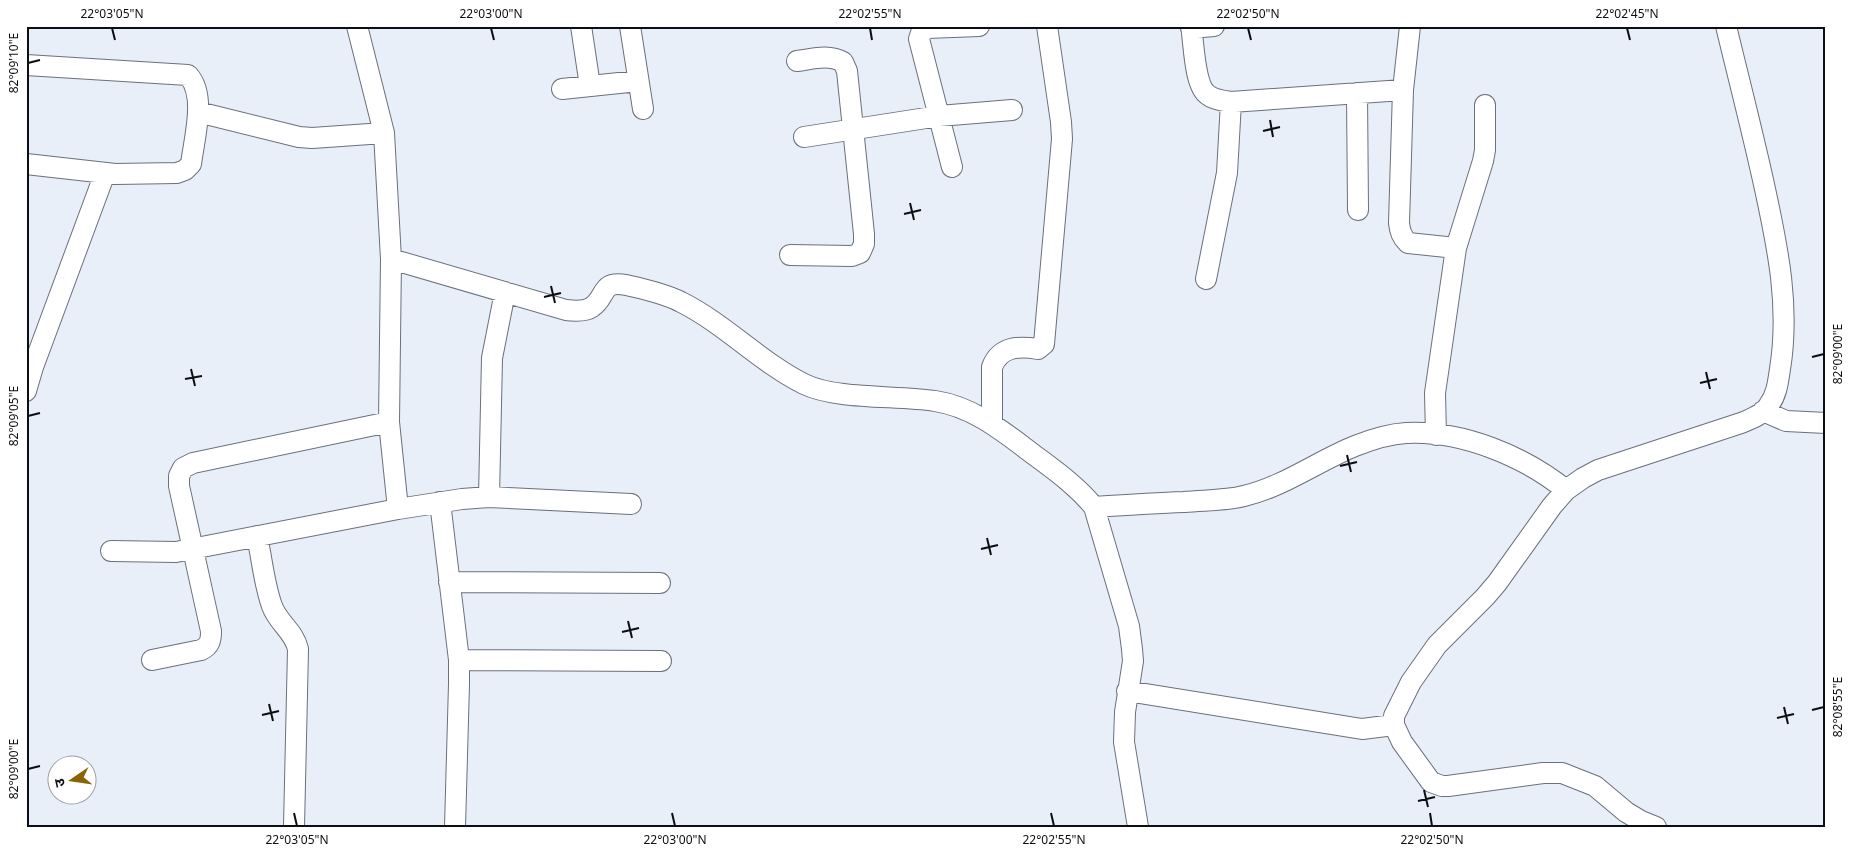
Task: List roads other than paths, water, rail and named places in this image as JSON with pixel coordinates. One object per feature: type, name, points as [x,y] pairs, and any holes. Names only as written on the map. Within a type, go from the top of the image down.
[{"type":"street","points":[[357,26],[384,132],[391,259],[389,422],[398,509]]},
{"type":"street","points":[[580,26],[590,86]]},
{"type":"street","points":[[630,26],[644,109]]},
{"type":"street","points":[[952,167],[918,38],[926,28],[979,26]]},
{"type":"street","points":[[992,424],[992,367],[995,360],[1000,354],[1015,347],[1038,349],[1044,344],[1062,139],[1062,122],[1047,26]]},
{"type":"street","points":[[1214,26],[1191,27],[1197,71],[1201,87],[1207,95],[1231,102],[1403,90]]},
{"type":"street","points":[[1410,26],[1403,90],[1400,231],[1408,243],[1456,248]]},
{"type":"street","points":[[1656,827],[1626,812],[1595,786],[1562,773],[1543,773],[1448,786],[1436,784],[1426,777],[1402,742],[1394,725],[1394,716],[1411,682],[1437,645],[1485,597],[1552,506],[1566,490],[1598,470],[1741,423],[1768,408],[1776,393],[1784,332],[1779,252],[1726,26]]},
{"type":"street","points":[[790,255],[852,256],[860,253],[864,244],[847,71],[844,62],[828,57],[797,61]]},
{"type":"street","points":[[26,64],[188,75],[196,88],[198,112],[191,164],[186,170],[177,173],[105,173],[27,166]]},
{"type":"street","points":[[562,89],[638,81]]},
{"type":"street","points":[[1357,93],[1358,210]]},
{"type":"street","points":[[1206,279],[1227,173],[1231,102]]},
{"type":"street","points":[[1436,434],[1435,393],[1456,248],[1483,161],[1486,105]]},
{"type":"street","points":[[804,137],[939,116],[1012,110]]},
{"type":"street","points":[[198,112],[299,137],[312,138],[384,132]]},
{"type":"street","points":[[26,390],[30,368],[105,173]]},
{"type":"street","points":[[391,259],[566,310],[581,311],[591,308],[605,288],[612,284],[625,285],[679,301],[805,384],[831,392],[936,401],[968,410],[992,424],[1082,493],[1094,507],[1129,626],[1133,661],[1127,691],[1124,742],[1138,827]]},
{"type":"street","points":[[490,497],[492,358],[505,292]]},
{"type":"street","points":[[1763,411],[1786,421],[1826,423]]},
{"type":"street","points":[[152,660],[201,650],[207,647],[210,640],[211,631],[179,486],[179,476],[183,468],[193,463],[389,422]]},
{"type":"street","points":[[1094,507],[1220,500],[1245,496],[1268,488],[1355,446],[1382,437],[1406,433],[1436,434],[1465,440],[1519,459],[1538,469],[1566,490]]},
{"type":"street","points":[[111,551],[176,552],[398,509],[440,502],[490,497],[630,504]]},
{"type":"street","points":[[440,502],[458,660],[455,827]]},
{"type":"street","points":[[257,536],[272,605],[283,625],[296,639],[298,649],[294,827]]},
{"type":"street","points":[[449,582],[660,582]]},
{"type":"street","points":[[458,660],[661,661]]},
{"type":"street","points":[[1127,691],[1362,729],[1394,725]]}]
